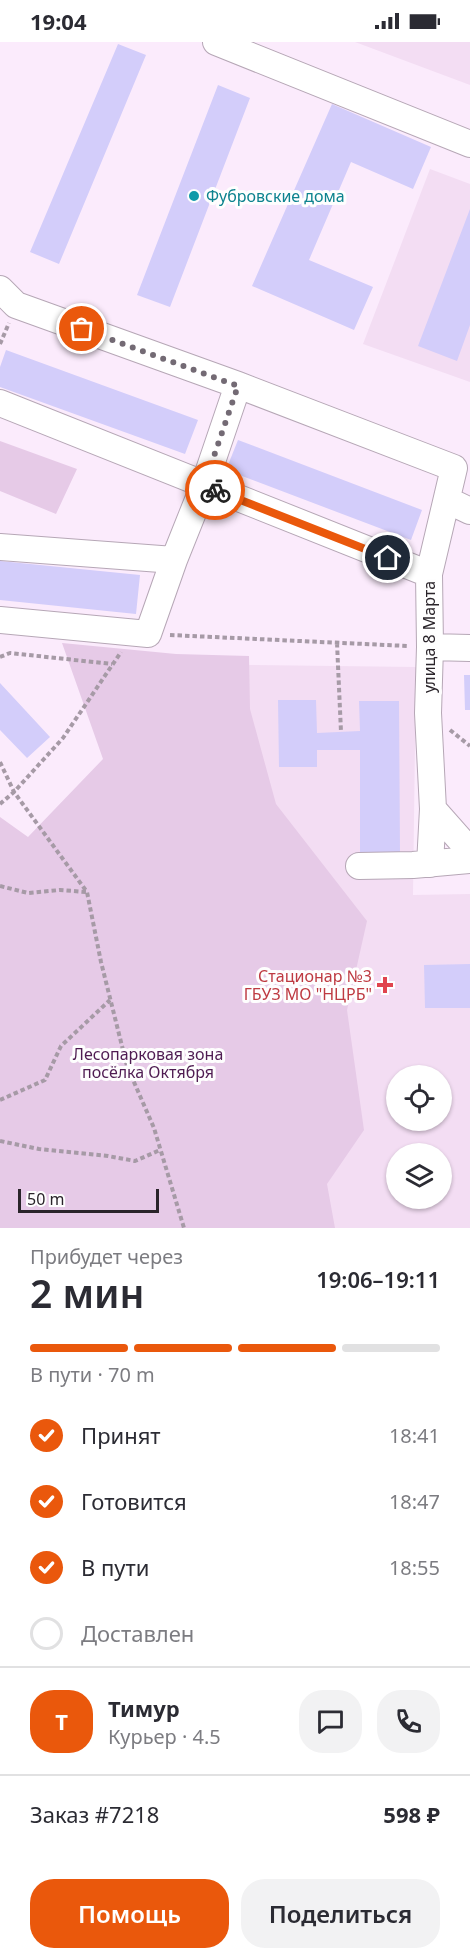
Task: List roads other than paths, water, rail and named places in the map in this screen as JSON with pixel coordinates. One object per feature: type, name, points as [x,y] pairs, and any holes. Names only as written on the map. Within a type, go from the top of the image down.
[{"type":"street","points":[[216,42],[470,144]]},
{"type":"street","points":[[0,289],[16,305],[238,386],[204,485],[142,633],[0,620]]},
{"type":"street","name":"улица 8 Марта","points":[[238,386],[454,468],[429,574],[428,713],[433,809],[430,864]]},
{"type":"street","points":[[0,403],[429,574]]},
{"type":"street","points":[[447,500],[470,511]]},
{"type":"street","points":[[0,547],[174,560]]},
{"type":"street","points":[[430,647],[470,648]]},
{"type":"street","points":[[433,809],[470,851]]},
{"type":"street","points":[[359,866],[430,864],[470,860]]},
{"type":"place","name":"Фубровские дома","points":[[194,196]]},
{"type":"place","name":"Стационар №3 ГБУЗ МО \"НЦРБ\"","points":[[385,985]]},
{"type":"park label","name":"Лесопарковая зона посёлка Октября","points":[[148,1063]]}]
